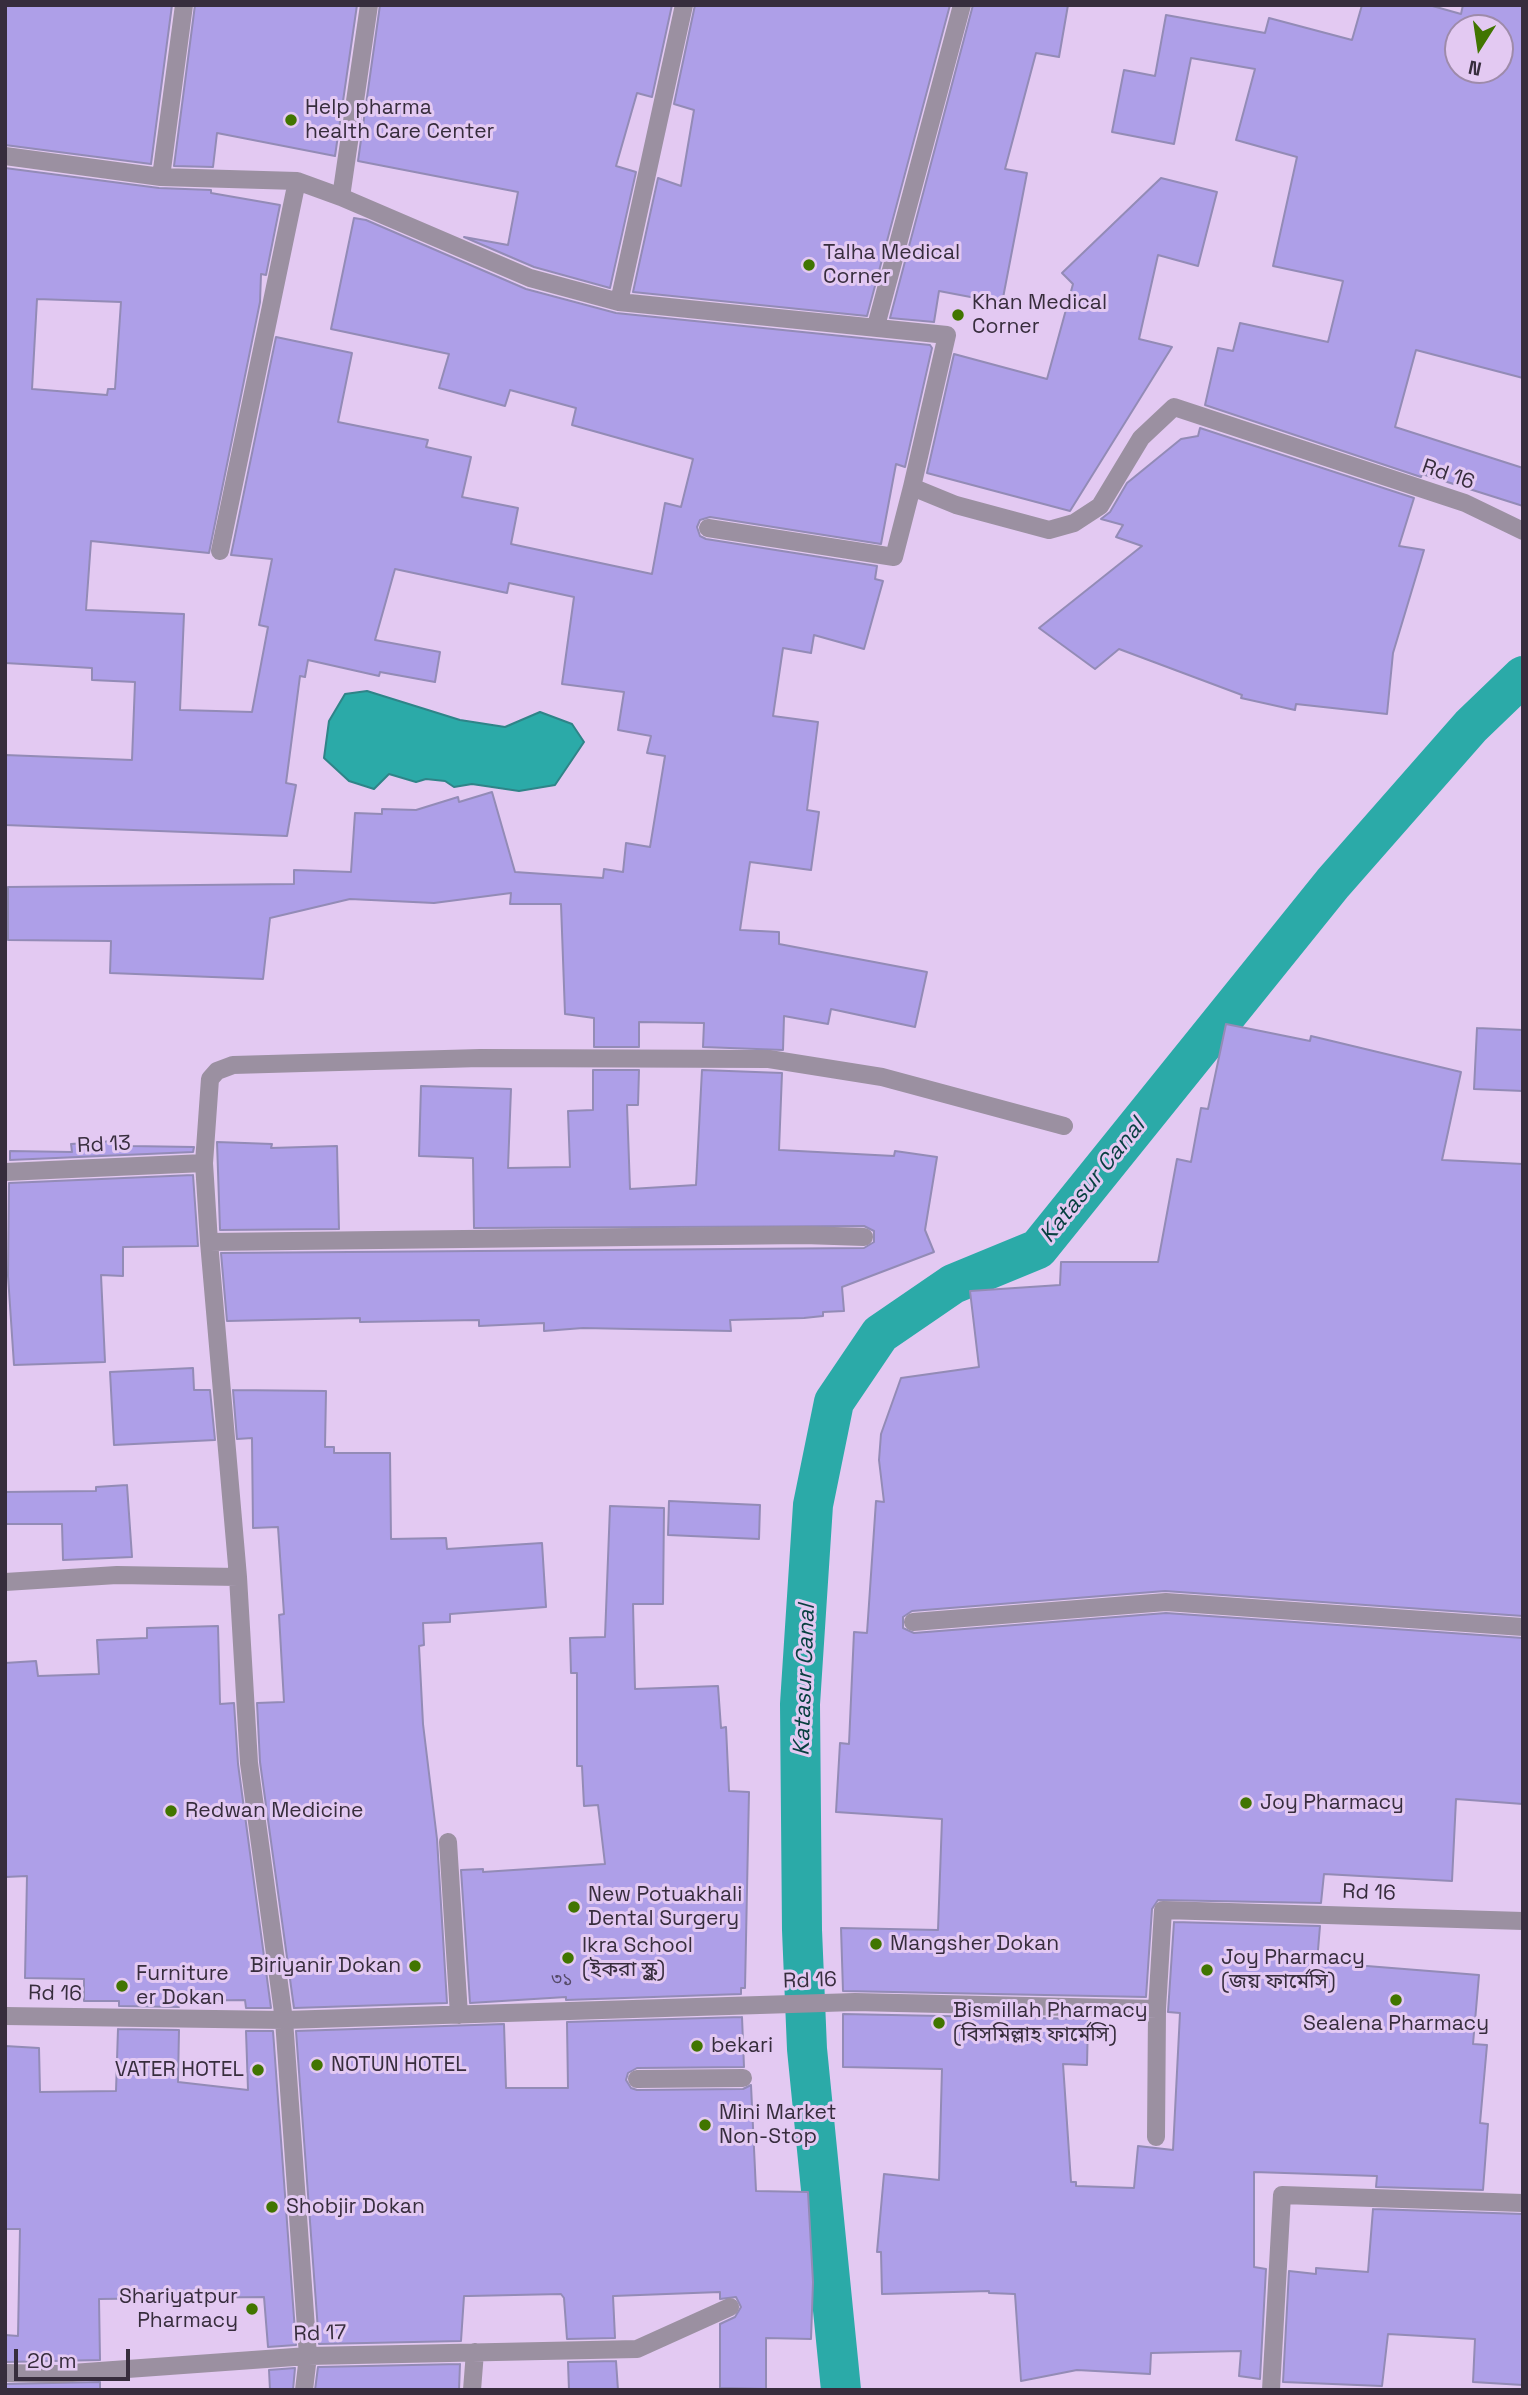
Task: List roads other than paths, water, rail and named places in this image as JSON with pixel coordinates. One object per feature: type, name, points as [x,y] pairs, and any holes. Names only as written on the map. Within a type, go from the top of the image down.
[{"type":"street","points":[[161,177],[184,5]]},
{"type":"street","points":[[341,197],[369,5]]},
{"type":"street","points":[[619,303],[684,5]]},
{"type":"street","points":[[876,326],[962,5]]},
{"type":"street","points":[[5,156],[161,177],[297,181],[341,197],[530,278],[619,303],[947,335],[894,557],[708,528]]},
{"type":"street","points":[[220,551],[297,181]]},
{"type":"street","name":"Rd 16","points":[[912,487],[956,505],[1049,530],[1074,523],[1100,506],[1141,438],[1174,407],[1465,503],[1523,531]]},
{"type":"street","points":[[303,2390],[308,2356],[284,2020],[249,1763],[238,1577],[209,1242],[204,1163],[210,1079],[217,1071],[233,1065],[518,1058],[769,1059],[882,1077],[1063,1126]]},
{"type":"street","name":"Rd 13","points":[[5,1172],[204,1163]]},
{"type":"street","points":[[209,1242],[804,1235],[864,1237]]},
{"type":"street","points":[[5,1581],[117,1575],[238,1577]]},
{"type":"street","points":[[913,1622],[1166,1602],[1523,1627]]},
{"type":"street","points":[[448,1842],[460,2015]]},
{"type":"street","name":"Rd 16","points":[[5,2016],[284,2020],[855,2002],[1157,2009],[1163,1910],[1523,1921]]},
{"type":"street","points":[[1156,2137],[1157,2009]]},
{"type":"street","points":[[637,2079],[743,2078]]},
{"type":"street","points":[[1271,2390],[1282,2195],[1523,2203]]},
{"type":"street","name":"Rd 17","points":[[5,2373],[58,2374],[308,2356],[637,2349],[730,2307]]},
{"type":"street","points":[[472,2390],[475,2352]]},
{"type":"waterway","name":"Katasur Canal","points":[[841,2390],[807,2049],[802,1930],[800,1704],[813,1505],[834,1402],[880,1334],[953,1284],[1038,1249],[1333,883],[1471,726],[1523,676]]},
{"type":"place","name":"Help pharma health Care Center","points":[[291,120]]},
{"type":"place","name":"Talha Medical Corner","points":[[809,265]]},
{"type":"place","name":"Khan Medical Corner","points":[[958,315]]},
{"type":"place","name":"Joy Pharmacy","points":[[1246,1803]]},
{"type":"place","name":"Redwan Medicine","points":[[171,1811]]},
{"type":"place","name":"New Potuakhali Dental Surgery","points":[[574,1907]]},
{"type":"place","name":"Mangsher Dokan","points":[[876,1944]]},
{"type":"place","name":"Ikra School (ইকরা স্কুল)","points":[[568,1958]]},
{"type":"place","name":"Biriyanir Dokan","points":[[415,1966]]},
{"type":"place","name":"Joy Pharmacy (জয় ফার্মেসি)","points":[[1207,1970]]},
{"type":"place","name":"Furniture er Dokan","points":[[122,1986]]},
{"type":"place","name":"Sealena Pharmacy","points":[[1396,2000]]},
{"type":"place","name":"Bismillah Pharmacy (বিসমিল্লাহ ফার্মেসি)","points":[[939,2023]]},
{"type":"place","name":"bekari","points":[[697,2046]]},
{"type":"place","name":"NOTUN HOTEL","points":[[317,2065]]},
{"type":"place","name":"VATER HOTEL","points":[[258,2070]]},
{"type":"place","name":"Mini Market Non-Stop","points":[[705,2125]]},
{"type":"place","name":"Shobjir Dokan","points":[[272,2207]]},
{"type":"place","name":"Shariyatpur Pharmacy","points":[[252,2309]]}]
